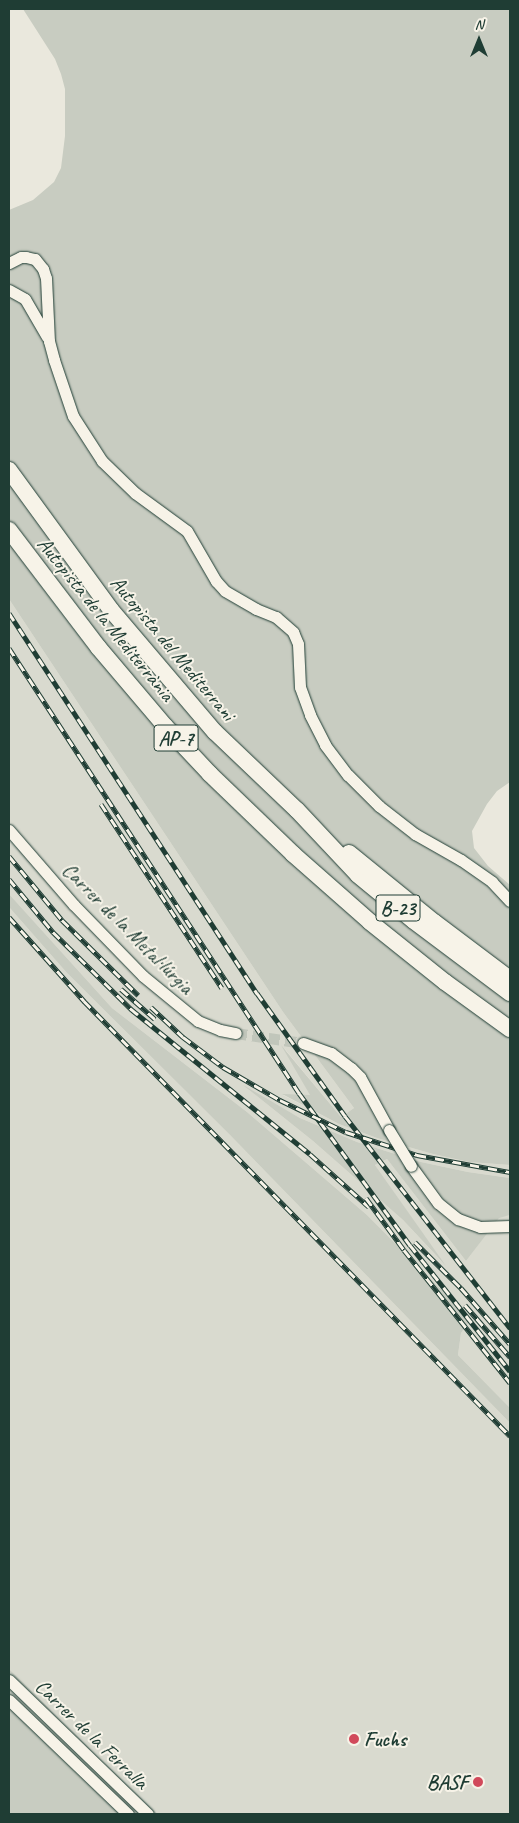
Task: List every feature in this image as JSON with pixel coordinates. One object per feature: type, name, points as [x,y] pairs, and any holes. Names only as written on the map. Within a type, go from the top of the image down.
[{"type":"highway","name":"Autopista del Mediterrani","points":[[9,470],[111,610],[162,671],[215,732],[297,810]]},
{"type":"highway","name":"Autopista de la Mediterrània","points":[[9,530],[98,646],[165,726],[210,774],[286,848],[363,916],[445,982],[510,1029]]},
{"type":"highway","name":"AP-7","points":[[297,810],[434,922],[510,979]]},
{"type":"highway","name":"B-23","points":[[297,810],[371,886],[450,950],[510,993]]},
{"type":"street","points":[[9,263],[21,257],[26,257],[35,259],[43,269],[46,278],[49,341]]},
{"type":"street","points":[[9,290],[25,299],[49,341],[73,416],[102,461],[135,493],[187,531],[216,581],[225,591],[256,609],[276,617],[293,632],[298,644],[300,687],[310,715],[325,745],[348,775],[379,806],[408,828],[461,860],[492,882],[510,901]]},
{"type":"street","name":"Carrer de la Metal·lúrgia","points":[[9,830],[74,905],[143,976],[198,1021],[220,1030],[236,1033]]},
{"type":"street","points":[[303,1043],[331,1054],[351,1068],[364,1084],[389,1130],[412,1166],[438,1202],[458,1219],[480,1227],[510,1226]]},
{"type":"street","name":"Carrer de la Ferralla","points":[[9,1680],[148,1814]]},
{"type":"street","name":"Carrer de la Ferralla","points":[[9,1700],[128,1814]]},
{"type":"shaded area","points":[[23,9],[510,9],[510,782],[497,791],[487,804],[472,831],[474,848],[488,866],[510,885],[510,1165],[469,1162],[377,1138],[339,1124],[282,1094],[310,1095],[281,1045],[341,1117],[354,1108],[283,1012],[9,599],[9,210],[33,200],[54,182],[61,168],[65,136],[65,89],[61,74],[55,59]]},
{"type":"shaded area","points":[[9,599],[283,1012],[354,1108],[341,1117],[284,1048],[311,1095],[283,1095],[339,1124],[377,1138],[469,1162],[510,1165],[510,1178],[468,1172],[421,1162],[357,1142],[300,1118],[248,1089],[313,1141],[403,1220],[442,1262],[375,1165],[387,1159],[466,1261],[499,1217],[510,1215],[510,1408],[458,1355],[461,1333],[471,1318],[367,1215],[247,1112],[112,1008],[9,894]]},
{"type":"shaded area","points":[[9,894],[112,1008],[247,1112],[367,1215],[471,1319],[461,1333],[458,1355],[510,1408],[510,1423],[230,1135],[67,973],[9,907]]},
{"type":"shaded area","points":[[9,907],[67,973],[230,1135],[510,1423],[510,1814],[158,1814],[9,1669]]},
{"type":"shaded area","points":[[243,1085],[300,1118],[357,1142],[421,1162],[468,1172],[510,1178],[510,1215],[499,1218],[466,1261],[387,1159],[375,1165],[446,1266],[403,1220],[313,1141]]},
{"type":"shaded area","points":[[9,1669],[104,1762],[158,1814],[9,1814]]},
{"type":"tunnel","points":[[236,1033],[303,1043]]},
{"type":"railway","points":[[9,613],[257,993],[345,1116],[510,1328]]},
{"type":"railway","points":[[9,648],[299,1093],[410,1245],[510,1371]]},
{"type":"railway","points":[[101,804],[222,988]]},
{"type":"railway","points":[[9,856],[62,920],[138,995]]},
{"type":"railway","points":[[9,879],[53,932],[131,1009],[310,1154],[369,1207]]},
{"type":"railway","points":[[9,917],[84,1001],[510,1436]]},
{"type":"railway","points":[[121,989],[155,1019]]},
{"type":"railway","points":[[151,1007],[183,1037],[223,1067],[280,1100],[346,1132],[417,1155],[510,1172]]},
{"type":"railway","points":[[366,1198],[404,1250],[510,1383]]},
{"type":"railway","points":[[415,1242],[461,1288],[510,1344]]},
{"type":"railway","points":[[465,1305],[510,1357]]},
{"type":"place","name":"Fuchs","points":[[354,1739]]},
{"type":"place","name":"BASF","points":[[478,1782]]}]
